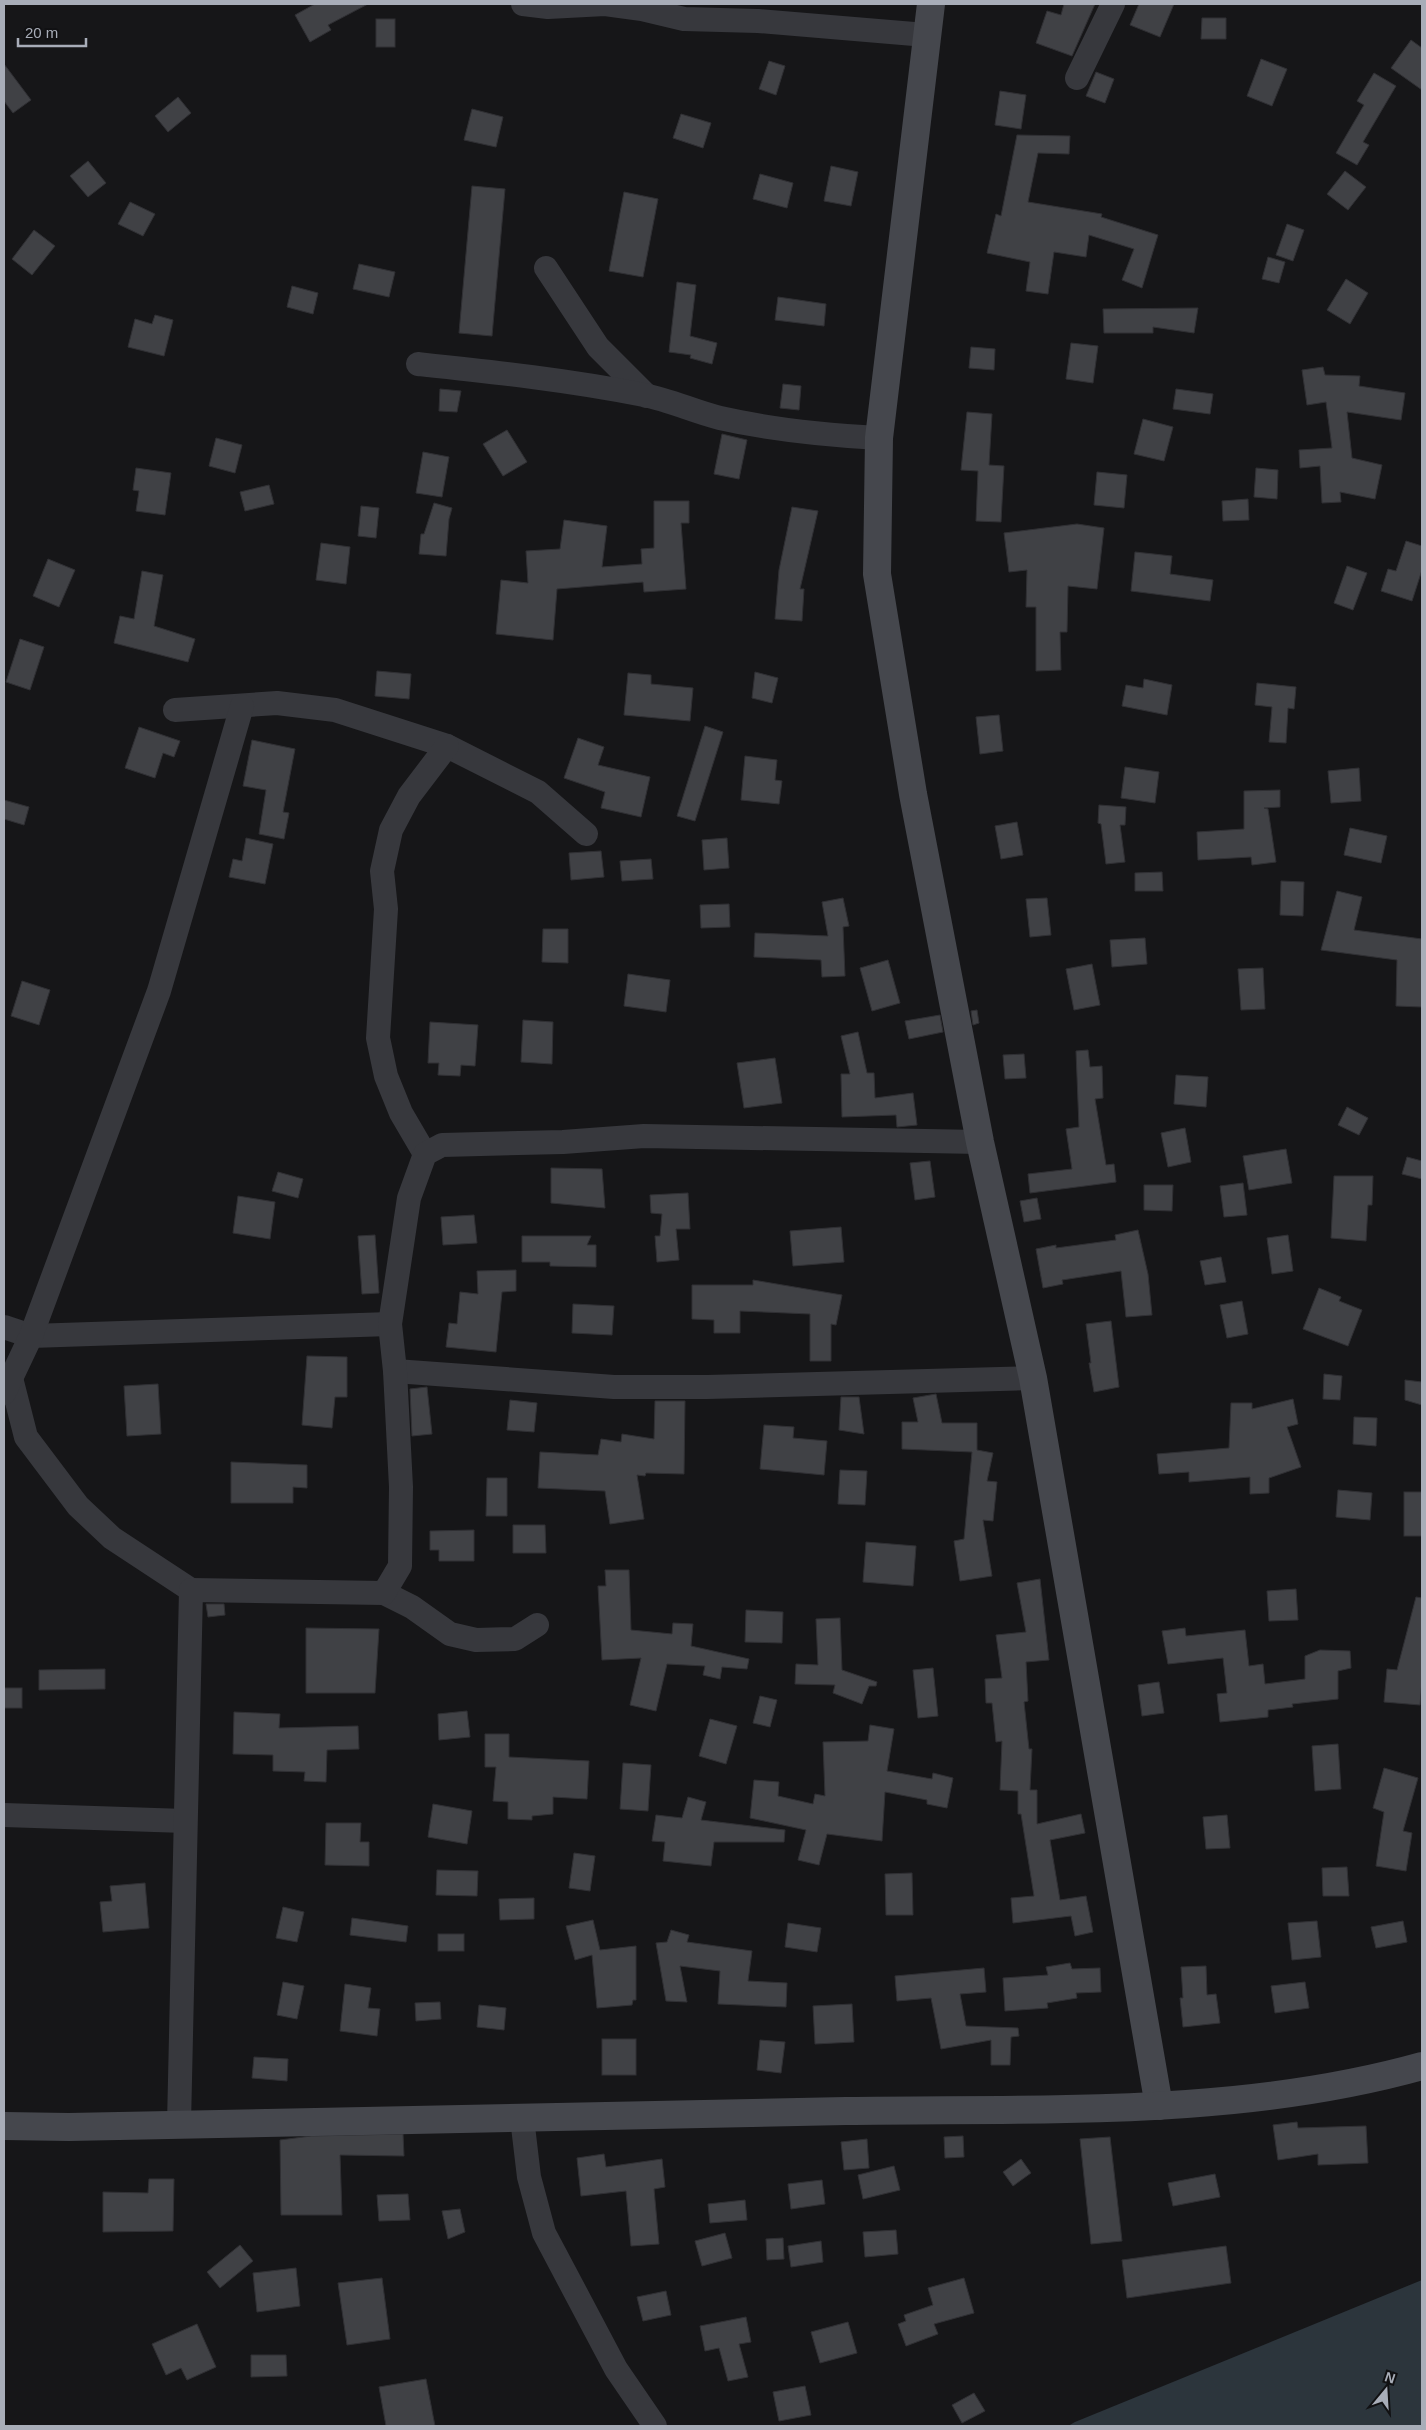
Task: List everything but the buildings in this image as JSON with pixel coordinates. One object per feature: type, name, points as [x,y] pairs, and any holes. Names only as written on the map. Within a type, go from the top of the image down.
[{"type":"street","points":[[523,4],[548,7],[605,4],[642,9],[684,19],[758,20],[926,36]]},
{"type":"street","points":[[931,4],[879,438],[877,574],[913,794],[980,1142],[1033,1378],[1159,2106]]},
{"type":"street","points":[[1077,78],[1114,4]]},
{"type":"street","points":[[546,268],[598,347],[647,396]]},
{"type":"street","points":[[418,364],[562,380],[647,396],[719,418],[767,427],[814,434],[879,438]]},
{"type":"street","points":[[175,710],[277,703],[335,710],[447,746],[538,792],[586,834]]},
{"type":"street","points":[[242,706],[159,991],[32,1336],[7,1386],[26,1437],[78,1506],[112,1538],[191,1590],[384,1593],[412,1607],[450,1634],[476,1640],[515,1639],[537,1625]]},
{"type":"street","points":[[425,1154],[401,1113],[386,1076],[378,1038],[386,909],[382,871],[391,830],[395,821],[409,796],[447,746]]},
{"type":"street","points":[[384,1593],[400,1566],[401,1487],[396,1371],[390,1324],[409,1198],[425,1154],[442,1145],[563,1142],[644,1136],[980,1142]]},
{"type":"street","points":[[4,1327],[32,1336],[390,1324]]},
{"type":"street","points":[[396,1371],[614,1387],[707,1387],[1033,1378]]},
{"type":"street","points":[[179,2124],[191,1590]]},
{"type":"street","points":[[4,1815],[185,1821]]},
{"type":"street","points":[[4,2126],[69,2127],[1159,2106],[1258,2098],[1319,2088],[1422,2066]]},
{"type":"street","points":[[522,2118],[529,2177],[544,2233],[616,2369],[655,2426]]},
{"type":"shaded area","points":[[1422,2280],[1422,2426],[1068,2426],[1075,2422]]}]
